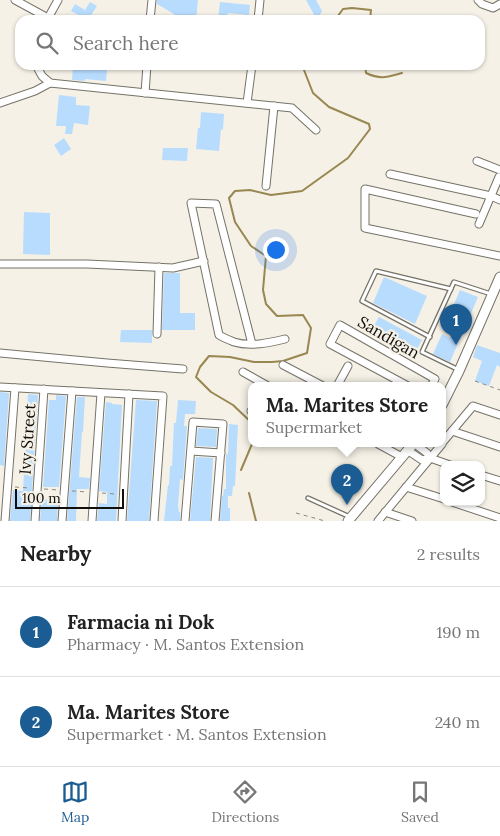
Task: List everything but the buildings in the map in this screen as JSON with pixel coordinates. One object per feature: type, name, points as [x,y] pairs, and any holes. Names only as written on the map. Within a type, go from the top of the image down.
[{"type":"street","points":[[15,0],[40,15]]},
{"type":"street","points":[[49,15],[58,0]]},
{"type":"street","points":[[150,15],[152,0]]},
{"type":"street","points":[[258,15],[260,0]]},
{"type":"street","points":[[478,0],[492,8],[500,4]]},
{"type":"street","points":[[39,70],[50,83]]},
{"type":"street","points":[[145,93],[147,70]]},
{"type":"street","points":[[247,103],[251,70]]},
{"type":"street","points":[[0,103],[50,83],[292,108],[316,130]]},
{"type":"street","points":[[266,186],[274,106]]},
{"type":"street","points":[[477,161],[499,173],[479,224]]},
{"type":"street","points":[[390,174],[491,196],[500,200]]},
{"type":"street","points":[[476,214],[366,189],[365,228],[500,256]]},
{"type":"street","points":[[252,344],[216,204],[191,203],[219,336],[235,342],[252,344],[285,339]]},
{"type":"street","points":[[0,264],[87,264],[173,268],[204,261]]},
{"type":"street","points":[[158,334],[159,268]]},
{"type":"street","points":[[446,392],[459,371],[500,277]]},
{"type":"street","name":"Sandigan","points":[[401,382],[330,344],[340,325],[435,379],[433,382]]},
{"type":"street","points":[[0,353],[183,369]]},
{"type":"street","points":[[282,365],[314,382]]},
{"type":"street","points":[[339,382],[348,366]]},
{"type":"street","points":[[243,372],[259,382]]},
{"type":"street","points":[[0,387],[163,396],[154,521]]},
{"type":"street","points":[[5,521],[15,388]]},
{"type":"street","name":"Ivy Street","points":[[35,521],[44,389]]},
{"type":"street","points":[[62,521],[72,391]]},
{"type":"street","points":[[92,521],[101,393]]},
{"type":"street","points":[[122,521],[129,394]]},
{"type":"street","points":[[446,439],[473,406],[500,415]]},
{"type":"street","points":[[185,521],[193,422],[223,424],[215,521]]},
{"type":"street","points":[[452,431],[500,447]]},
{"type":"street","points":[[397,447],[409,449],[422,460],[430,458],[440,462]]},
{"type":"street","points":[[378,521],[439,447]]},
{"type":"street","points":[[349,519],[409,449]]},
{"type":"street","points":[[191,451],[221,453]]},
{"type":"street","points":[[485,476],[500,481]]},
{"type":"street","points":[[406,487],[440,498]]},
{"type":"street","points":[[464,506],[500,518]]},
{"type":"street","points":[[385,512],[412,521]]},
{"type":"lane","points":[[430,337],[362,301],[376,271],[451,289]]},
{"type":"lane","points":[[459,371],[422,352],[454,282],[492,294]]},
{"type":"lane","points":[[308,498],[349,519]]},
{"type":"path","points":[[475,381],[500,390]]},
{"type":"path","points":[[296,513],[325,521]]},
{"type":"waterway","points":[[339,15],[343,9],[352,8],[371,10],[370,15]]},
{"type":"waterway","points":[[248,419],[233,405],[211,392],[196,377],[200,367],[209,356],[230,357],[254,362],[272,362],[283,361],[307,353],[311,328],[303,315],[277,316],[266,304],[263,290],[266,256],[251,246],[235,222],[229,198],[235,191],[250,190],[271,195],[302,191],[348,158],[370,129],[369,124],[329,107],[313,93],[304,70]]},
{"type":"waterway","points":[[366,70],[366,73],[376,77],[388,77],[402,73]]},
{"type":"waterway","points":[[241,470],[251,447]]},
{"type":"waterway","points":[[249,493],[256,521]]},
{"type":"place","name":"Farmacia ni Dok","points":[[456,345]]},
{"type":"place","name":"Ma. Marites Store","points":[[347,505]]}]
